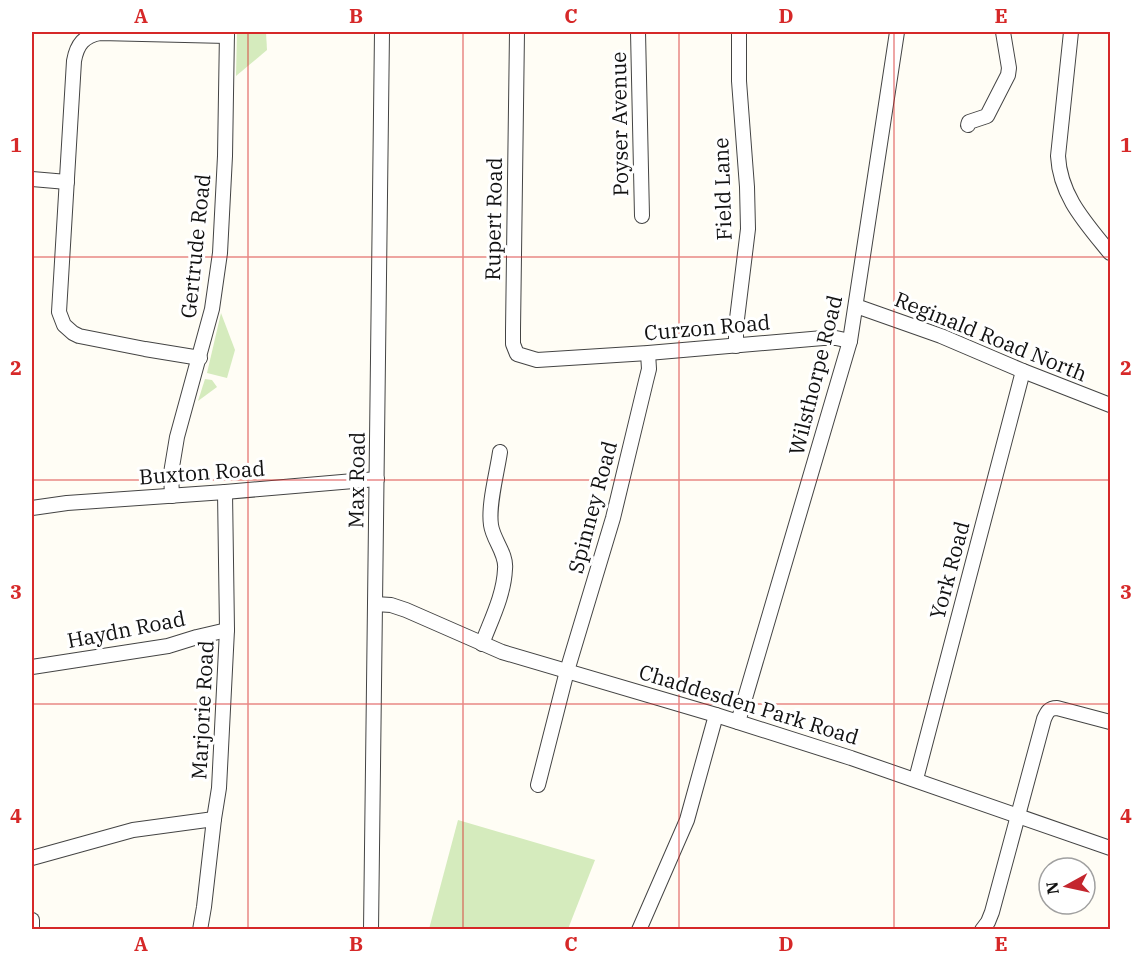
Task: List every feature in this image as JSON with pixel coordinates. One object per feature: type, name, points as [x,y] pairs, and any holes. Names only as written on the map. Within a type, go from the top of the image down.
[{"type":"street","name":"Max Road","points":[[371,930],[382,32]]},
{"type":"street","name":"Rupert Road","points":[[517,32],[513,344],[517,354],[537,360],[568,358]]},
{"type":"street","name":"Poyser Avenue","points":[[638,32],[642,216]]},
{"type":"street","name":"Field Lane","points":[[736,346],[747,229],[747,187],[739,81],[739,32]]},
{"type":"street","name":"Wilsthorpe Road","points":[[738,722],[850,341],[897,32]]},
{"type":"street","points":[[968,125],[969,122],[987,116],[1008,75],[1009,68],[1003,32]]},
{"type":"street","points":[[1071,32],[1058,166],[1072,204],[1110,253]]},
{"type":"street","points":[[200,358],[79,336],[64,325],[58,312],[74,61],[80,42],[92,34],[227,34]]},
{"type":"street","name":"Gertrude Road","points":[[172,496],[171,473],[177,437],[212,309],[220,253],[225,156],[227,34]]},
{"type":"street","points":[[32,179],[67,182]]},
{"type":"street","name":"Reginald Road North","points":[[856,306],[941,336],[1110,405]]},
{"type":"street","name":"Curzon Road","points":[[568,358],[824,338],[850,341]]},
{"type":"street","name":"Spinney Road","points":[[538,785],[567,671],[615,507],[649,369],[648,353]]},
{"type":"street","name":"York Road","points":[[916,779],[1023,371]]},
{"type":"street","points":[[482,644],[495,610],[506,565],[491,525],[500,452]]},
{"type":"street","name":"Buxton Road","points":[[32,508],[67,502],[377,479]]},
{"type":"street","name":"Marjorie Road","points":[[200,930],[213,819],[219,788],[227,630],[225,492]]},
{"type":"street","name":"Chaddesden Park Road","points":[[375,604],[391,605],[406,610],[511,656],[716,715],[916,779],[1110,848]]},
{"type":"street","name":"Haydn Road","points":[[32,667],[168,646],[227,630]]},
{"type":"street","points":[[982,930],[992,912],[1044,719],[1050,710],[1057,708],[1110,722]]},
{"type":"street","points":[[639,930],[687,820],[716,715]]},
{"type":"street","points":[[32,858],[133,830],[213,819]]},
{"type":"street","points":[[32,920],[32,930]]},
{"type":"green space","points":[[237,32],[266,32],[267,50],[236,76]]},
{"type":"green space","points":[[221,313],[235,350],[227,378],[207,373]]},
{"type":"green space","points":[[205,379],[212,380],[217,387],[198,401]]},
{"type":"green space","points":[[458,820],[595,860],[568,929],[429,929]]}]
